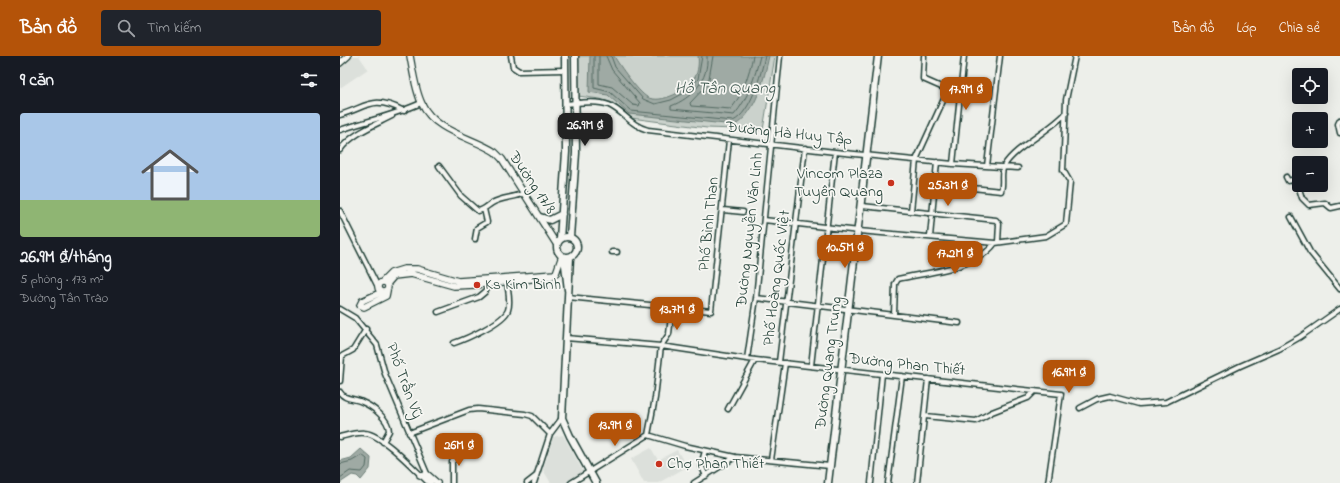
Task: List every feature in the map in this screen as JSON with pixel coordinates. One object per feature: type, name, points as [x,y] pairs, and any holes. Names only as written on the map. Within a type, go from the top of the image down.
[{"type":"main road","points":[[565,56],[566,152],[558,251],[566,257],[569,295],[562,418],[596,483]]},
{"type":"main road","points":[[570,237],[576,153],[575,56]]},
{"type":"main road","name":"Đường Quang Trung","points":[[828,483],[840,370],[850,311],[878,56]]},
{"type":"main road","points":[[540,217],[550,220],[562,214]]},
{"type":"main road","points":[[559,242],[570,237]]},
{"type":"main road","points":[[566,257],[576,252],[577,248],[575,241],[570,237]]},
{"type":"street","points":[[340,63],[348,56]]},
{"type":"street","name":"Đường 17/8","points":[[410,56],[421,103],[426,112],[442,125],[495,152],[502,159],[540,217],[559,242]]},
{"type":"street","points":[[510,56],[513,67],[519,71],[565,70]]},
{"type":"street","name":"Đường Nguyễn Văn Linh","points":[[747,359],[756,298],[780,56]]},
{"type":"street","points":[[924,56],[923,79],[948,90],[960,93]]},
{"type":"street","points":[[953,164],[964,56]]},
{"type":"street","points":[[987,166],[1000,56]]},
{"type":"street","points":[[764,220],[795,222],[859,231],[997,242],[1046,236],[1054,230],[1065,226],[1070,182],[1063,170],[1066,100],[1075,56]]},
{"type":"street","points":[[910,211],[916,160],[948,90]]},
{"type":"street","points":[[340,115],[374,102],[390,104],[404,110]]},
{"type":"street","name":"Đường Hà Huy Tập","points":[[565,104],[593,102],[609,106],[634,125],[648,130],[835,152],[868,154],[953,164],[1018,168]]},
{"type":"street","points":[[340,150],[362,132],[404,110],[421,103]]},
{"type":"street","points":[[935,184],[998,191],[1002,189],[1004,167],[1012,157],[1066,113]]},
{"type":"street","points":[[340,130],[379,116],[396,114]]},
{"type":"street","points":[[1340,120],[1338,124],[1340,133]]},
{"type":"street","name":"Phố Bình Than","points":[[569,295],[708,312],[712,309],[729,140]]},
{"type":"street","name":"Phố Hoàng Quốc Việt","points":[[779,362],[805,148]]},
{"type":"street","points":[[811,366],[835,152]]},
{"type":"street","points":[[930,237],[937,162]]},
{"type":"street","points":[[439,166],[461,196],[478,211],[484,209],[493,202],[513,198],[524,193]]},
{"type":"street","points":[[1286,177],[1288,181],[1296,180],[1302,198],[1309,205],[1325,203],[1332,208],[1340,206]]},
{"type":"street","points":[[862,206],[996,220],[999,224],[997,242],[990,249],[962,266],[898,279],[895,284],[894,315]]},
{"type":"street","points":[[475,239],[477,228],[488,222],[484,209]]},
{"type":"street","points":[[723,210],[743,212]]},
{"type":"street","points":[[340,211],[383,284],[384,291],[388,286],[383,284]]},
{"type":"street","points":[[1291,217],[1310,252],[1340,289]]},
{"type":"street","points":[[491,281],[507,282],[550,277],[555,274],[566,257]]},
{"type":"street","points":[[383,284],[394,276],[411,274],[454,286],[555,274]]},
{"type":"street","points":[[438,312],[479,296],[485,292],[491,281]]},
{"type":"street","points":[[454,344],[474,336],[506,314],[509,306],[507,282]]},
{"type":"street","points":[[756,298],[850,311],[958,322]]},
{"type":"street","points":[[648,435],[655,398],[661,346],[668,334],[672,307]]},
{"type":"street","name":"Phố Trần Vỹ","points":[[340,309],[352,315],[366,329],[380,351],[385,374],[430,483]]},
{"type":"street","points":[[1080,408],[1097,399],[1110,396],[1139,404],[1156,404],[1166,402],[1278,349],[1300,337],[1340,309]]},
{"type":"street","points":[[340,382],[342,356],[353,350],[366,329]]},
{"type":"street","name":"Đường Phan Thiết","points":[[566,338],[661,346],[755,360],[1061,394],[1048,483]]},
{"type":"street","points":[[728,410],[755,360]]},
{"type":"street","points":[[771,460],[785,363]]},
{"type":"street","points":[[872,483],[882,374]]},
{"type":"street","points":[[888,483],[902,376]]},
{"type":"street","points":[[917,483],[928,379]]},
{"type":"street","points":[[925,416],[976,421],[992,412],[1028,398],[1035,391]]},
{"type":"street","points":[[340,392],[344,397],[362,402],[387,423],[389,431],[383,442]]},
{"type":"street","points":[[409,433],[466,411],[478,409],[532,416],[550,434]]},
{"type":"street","points":[[527,483],[536,480],[550,434],[562,418]]},
{"type":"street","points":[[340,437],[367,433],[383,442],[430,483]]},
{"type":"street","points":[[570,483],[648,435],[735,457],[830,466]]},
{"type":"street","points":[[705,450],[701,465],[706,476]]},
{"type":"street","points":[[452,483],[452,462],[460,451]]},
{"type":"street","points":[[694,483],[735,457]]},
{"type":"street","points":[[420,475],[426,477],[427,473]]},
{"type":"street","name":"Phố Trần Vỹ","points":[[427,473],[437,483]]},
{"type":"shaded area","points":[[353,56],[359,56],[368,69],[340,88],[340,67]]},
{"type":"shaded area","name":"Hồ Tân Quang","points":[[578,56],[775,56],[763,130],[707,128],[631,118],[613,103],[600,99],[578,96]]},
{"type":"shaded area","points":[[563,435],[584,473],[567,483],[551,483],[543,470],[553,437]]},
{"type":"shaded area","name":"Chợ Phan Thiết","points":[[651,448],[658,460],[677,450],[687,467],[658,483],[644,483],[631,459]]},
{"type":"water","name":"Hồ Tân Quang","points":[[590,56],[614,56],[629,78],[643,94],[653,99],[659,99],[674,95],[692,82],[698,70],[698,56],[769,56],[762,85],[754,104],[742,120],[735,125],[629,114],[608,95],[589,92]]},
{"type":"water","points":[[361,449],[371,458],[370,469],[361,480],[357,476],[352,475],[340,483],[340,461],[351,458]]},
{"type":"place","name":"Vincom Plaza Tuyên Quang","points":[[891,183]]},
{"type":"place","name":"Ks Kim Bình","points":[[477,285]]},
{"type":"place","name":"Chợ Phan Thiết","points":[[659,464]]}]
